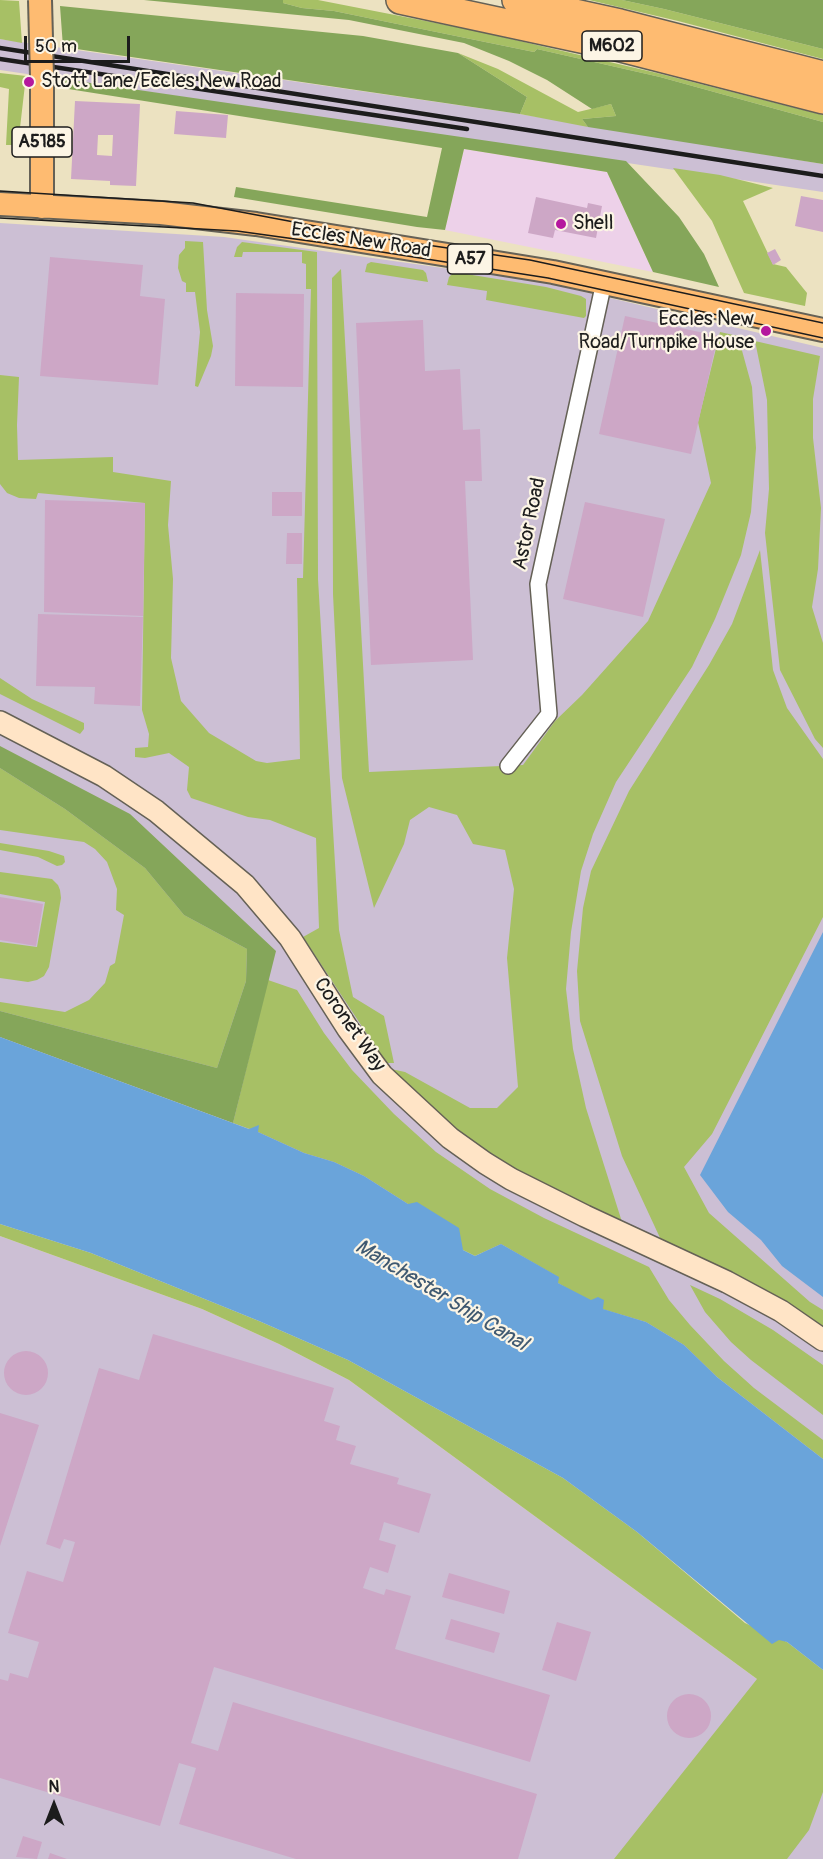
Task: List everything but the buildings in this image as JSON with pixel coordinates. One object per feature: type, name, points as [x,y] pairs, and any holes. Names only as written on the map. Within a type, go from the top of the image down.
[{"type":"highway","name":"M602","points":[[400,0],[609,45],[823,100]]},
{"type":"highway","name":"M602","points":[[516,0],[631,26],[823,75]]},
{"type":"main road","name":"A5185","points":[[40,0],[42,207]]},
{"type":"main road","name":"Eccles New Road","points":[[0,204],[160,213],[255,224],[604,282],[819,330]]},
{"type":"street","name":"Astor Road","points":[[508,766],[549,714],[538,584],[604,282]]},
{"type":"street","name":"Coronet Way","points":[[0,722],[104,776],[156,811],[245,885],[290,938],[348,1029],[390,1083],[450,1138],[485,1163],[539,1194],[727,1282],[781,1311],[823,1341]]},
{"type":"shaded area","points":[[0,39],[520,114],[823,164],[823,192],[0,70]]},
{"type":"shaded area","points":[[464,149],[607,172],[653,272],[445,230]]},
{"type":"shaded area","points":[[0,223],[224,237],[542,282],[823,348],[823,1459],[717,1377],[249,1129],[0,1037]]},
{"type":"shaded area","points":[[0,1236],[202,1309],[279,1344],[349,1380],[757,1679],[823,1723],[823,1859],[0,1859]]},
{"type":"green space","points":[[0,0],[19,1],[22,43],[0,39]]},
{"type":"green space","points":[[144,0],[283,0],[283,3],[302,8],[334,11],[534,52],[537,49],[660,77],[823,122],[823,164],[588,127],[582,119],[616,116],[611,104],[592,109],[547,80],[509,61],[464,43],[349,20]]},
{"type":"green space","points":[[283,0],[318,0],[477,31],[823,115],[823,122],[660,77],[537,49],[534,52],[334,11],[302,8],[283,3]]},
{"type":"green space","points":[[589,0],[622,0],[823,49],[823,59],[678,21]]},
{"type":"green space","points":[[622,0],[823,0],[823,49],[664,9]]},
{"type":"green space","points":[[60,6],[363,36],[458,53],[527,97],[520,114],[63,47]]},
{"type":"green space","points":[[458,53],[498,69],[578,112],[611,104],[616,116],[582,119],[588,127],[520,114],[527,97]]},
{"type":"green space","points":[[0,73],[26,76],[18,145],[6,145],[9,89],[0,87]]},
{"type":"green space","points":[[63,79],[626,161],[679,217],[704,254],[719,287],[653,272],[607,172],[464,149],[445,230],[234,197],[236,187],[427,217],[442,148],[62,88]]},
{"type":"green space","points":[[673,168],[720,175],[773,188],[743,201],[773,264],[786,267],[807,293],[805,306],[744,293],[712,221]]},
{"type":"green space","points":[[185,241],[203,242],[207,310],[213,346],[198,387],[195,386],[200,332],[195,292],[186,292],[186,283],[182,281],[178,268],[179,255],[185,248]]},
{"type":"green space","points":[[242,242],[317,252],[318,579],[339,930],[353,997],[384,1016],[394,1063],[386,1063],[303,937],[319,928],[316,838],[270,820],[248,817],[191,798],[187,790],[189,767],[169,753],[145,758],[135,757],[135,748],[148,747],[149,734],[142,710],[145,503],[38,493],[36,499],[19,498],[7,493],[0,484],[0,375],[19,377],[18,460],[113,457],[113,472],[171,481],[168,525],[173,579],[171,658],[181,701],[209,733],[256,761],[267,763],[300,759],[297,578],[303,578],[311,289],[306,289],[306,264],[302,263],[302,252],[243,252],[242,257],[234,257],[237,247]]},
{"type":"green space","points":[[371,262],[423,270],[428,282],[365,272],[367,264]]},
{"type":"green space","points":[[341,269],[369,772],[523,765],[555,721],[582,695],[648,621],[711,483],[698,422],[720,332],[738,336],[752,387],[756,448],[751,512],[741,555],[715,619],[692,667],[616,782],[593,834],[581,871],[571,932],[566,989],[573,1049],[586,1108],[622,1222],[536,1182],[476,1145],[438,1114],[391,1069],[405,1072],[470,1108],[497,1108],[518,1087],[507,958],[514,889],[505,850],[473,844],[457,815],[429,807],[410,820],[404,844],[374,908],[342,778],[333,594],[332,278]]},
{"type":"green space","points":[[454,272],[546,287],[581,296],[586,299],[586,316],[584,318],[486,300],[487,291],[447,285],[449,277]]},
{"type":"green space","points":[[755,341],[820,356],[813,399],[813,438],[821,508],[818,569],[812,607],[823,643],[823,748],[815,739],[780,670],[765,533],[769,489],[767,400]]},
{"type":"green space","points":[[760,550],[773,670],[787,708],[823,759],[823,917],[712,1134],[684,1167],[709,1213],[810,1302],[823,1310],[823,1328],[768,1291],[661,1240],[622,1156],[580,1021],[577,971],[583,908],[591,871],[629,791],[709,665],[732,624]]},
{"type":"green space","points":[[0,678],[32,699],[84,723],[84,729],[80,734],[0,694]]},
{"type":"green space","points":[[0,746],[130,814],[276,951],[233,1123],[0,1037],[0,1011],[217,1068],[246,981],[247,949],[184,915],[145,868],[65,809],[0,768]]},
{"type":"green space","points":[[0,768],[65,809],[145,868],[184,915],[247,949],[246,981],[217,1068],[0,1011],[0,1002],[65,1012],[89,1000],[105,983],[110,966],[115,963],[124,915],[116,910],[117,889],[107,862],[95,849],[84,842],[0,830]]},
{"type":"green space","points":[[0,843],[49,851],[64,856],[65,862],[57,866],[38,857],[0,850]]},
{"type":"green space","points":[[0,872],[52,879],[60,890],[61,898],[49,967],[44,976],[37,980],[28,982],[0,978],[0,942],[37,947],[45,902],[0,894]]},
{"type":"green space","points":[[268,980],[297,990],[324,1033],[352,1070],[394,1114],[436,1152],[490,1189],[544,1218],[649,1267],[669,1300],[724,1361],[754,1388],[823,1440],[823,1459],[717,1377],[684,1345],[646,1322],[602,1309],[558,1283],[558,1277],[501,1244],[475,1256],[463,1250],[408,1204],[364,1176],[233,1123]]},
{"type":"green space","points":[[0,1224],[91,1253],[348,1360],[563,1478],[637,1532],[745,1623],[787,1642],[823,1670],[823,1792],[809,1830],[787,1859],[614,1859],[757,1679],[349,1380],[279,1344],[202,1309],[0,1236]]},
{"type":"green space","points":[[690,1285],[720,1299],[773,1330],[823,1365],[823,1415],[731,1342],[705,1312]]},
{"type":"water","points":[[823,932],[823,1297],[782,1266],[761,1240],[728,1212],[700,1175]]},
{"type":"water","name":"Manchester Ship Canal","points":[[0,1037],[249,1129],[259,1125],[258,1132],[364,1176],[408,1204],[417,1202],[459,1228],[463,1250],[475,1256],[501,1244],[559,1277],[558,1283],[591,1300],[598,1297],[604,1300],[603,1309],[646,1322],[684,1345],[717,1377],[823,1459],[823,1670],[787,1642],[779,1640],[772,1644],[637,1532],[563,1478],[348,1360],[91,1253],[0,1224]]},
{"type":"tram line","points":[[0,191],[193,203],[379,238],[530,260],[823,323]]},
{"type":"tram line","points":[[0,218],[237,231],[324,243],[548,278],[823,338]]},
{"type":"railway","points":[[0,48],[823,176]]},
{"type":"railway","points":[[0,59],[467,129]]},
{"type":"place","name":"Stott Lane/Eccles New Road","points":[[29,82]]},
{"type":"place","name":"Shell","points":[[561,224]]},
{"type":"place","name":"Eccles New Road/Turnpike House","points":[[766,331]]}]
